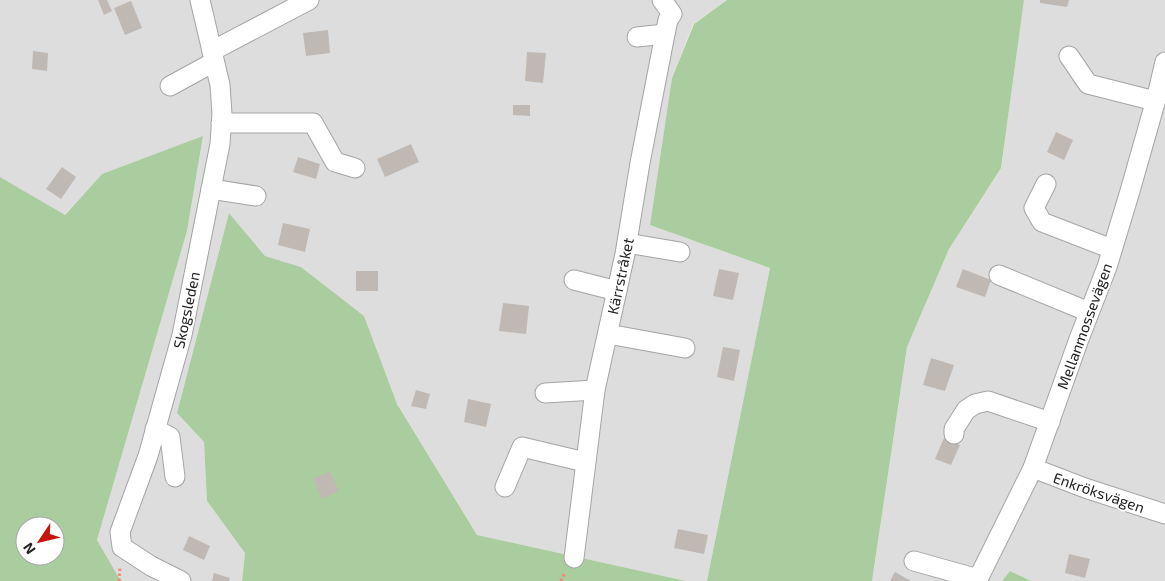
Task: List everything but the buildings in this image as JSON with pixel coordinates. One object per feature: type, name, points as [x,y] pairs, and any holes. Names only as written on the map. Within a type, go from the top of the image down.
[{"type":"street","name":"Skogsleden","points":[[181,581],[151,566],[122,547],[120,532],[148,456],[182,335],[220,144],[222,114],[220,85],[200,0]]},
{"type":"street","points":[[170,86],[213,56],[308,0]]},
{"type":"street","name":"Kärrstråket","points":[[574,558],[595,390],[627,243],[642,153],[672,5]]},
{"type":"street","points":[[637,37],[665,34]]},
{"type":"street","points":[[1069,56],[1088,84],[1155,101]]},
{"type":"street","name":"Mellanmossevägen","points":[[977,580],[1033,468],[1107,267],[1165,65]]},
{"type":"street","points":[[221,123],[313,123],[335,162],[355,168]]},
{"type":"street","points":[[1046,184],[1034,208],[1042,222],[1112,249]]},
{"type":"street","points":[[211,189],[256,196]]},
{"type":"street","points":[[627,243],[680,252]]},
{"type":"street","points":[[999,275],[1089,312]]},
{"type":"street","points":[[574,280],[617,291]]},
{"type":"street","points":[[608,334],[684,348]]},
{"type":"street","points":[[545,393],[595,390]]},
{"type":"street","points":[[954,434],[954,429],[966,410],[975,404],[988,401],[1050,422]]},
{"type":"street","points":[[155,429],[170,437],[175,477]]},
{"type":"street","points":[[505,487],[522,446],[585,462]]},
{"type":"street","name":"Enkröksvägen","points":[[1033,468],[1085,488],[1165,514]]},
{"type":"street","points":[[914,560],[977,580]]},
{"type":"shaded area","points":[[0,0],[727,0],[693,24],[672,78],[650,225],[770,268],[707,581],[686,581],[477,535],[397,404],[364,316],[301,267],[265,256],[229,213],[177,413],[204,442],[207,501],[245,553],[242,581],[123,581],[119,578],[97,540],[187,231],[203,137],[102,174],[64,215],[0,177]]},
{"type":"shaded area","points":[[1024,0],[1165,0],[1165,581],[1031,581],[1010,571],[1002,581],[872,581],[907,347],[949,249],[1001,168]]},
{"type":"green space","points":[[727,0],[1024,0],[1001,168],[949,249],[907,347],[872,581],[707,581],[770,268],[650,225],[672,78],[694,24]]},
{"type":"green space","points":[[203,136],[187,231],[97,540],[119,578],[123,581],[0,581],[0,177],[65,215],[102,174]]},
{"type":"green space","points":[[229,213],[265,256],[301,267],[364,316],[397,404],[477,535],[686,581],[242,581],[245,553],[207,501],[204,442],[177,413]]},
{"type":"green space","points":[[1010,571],[1031,581],[1002,581]]}]
